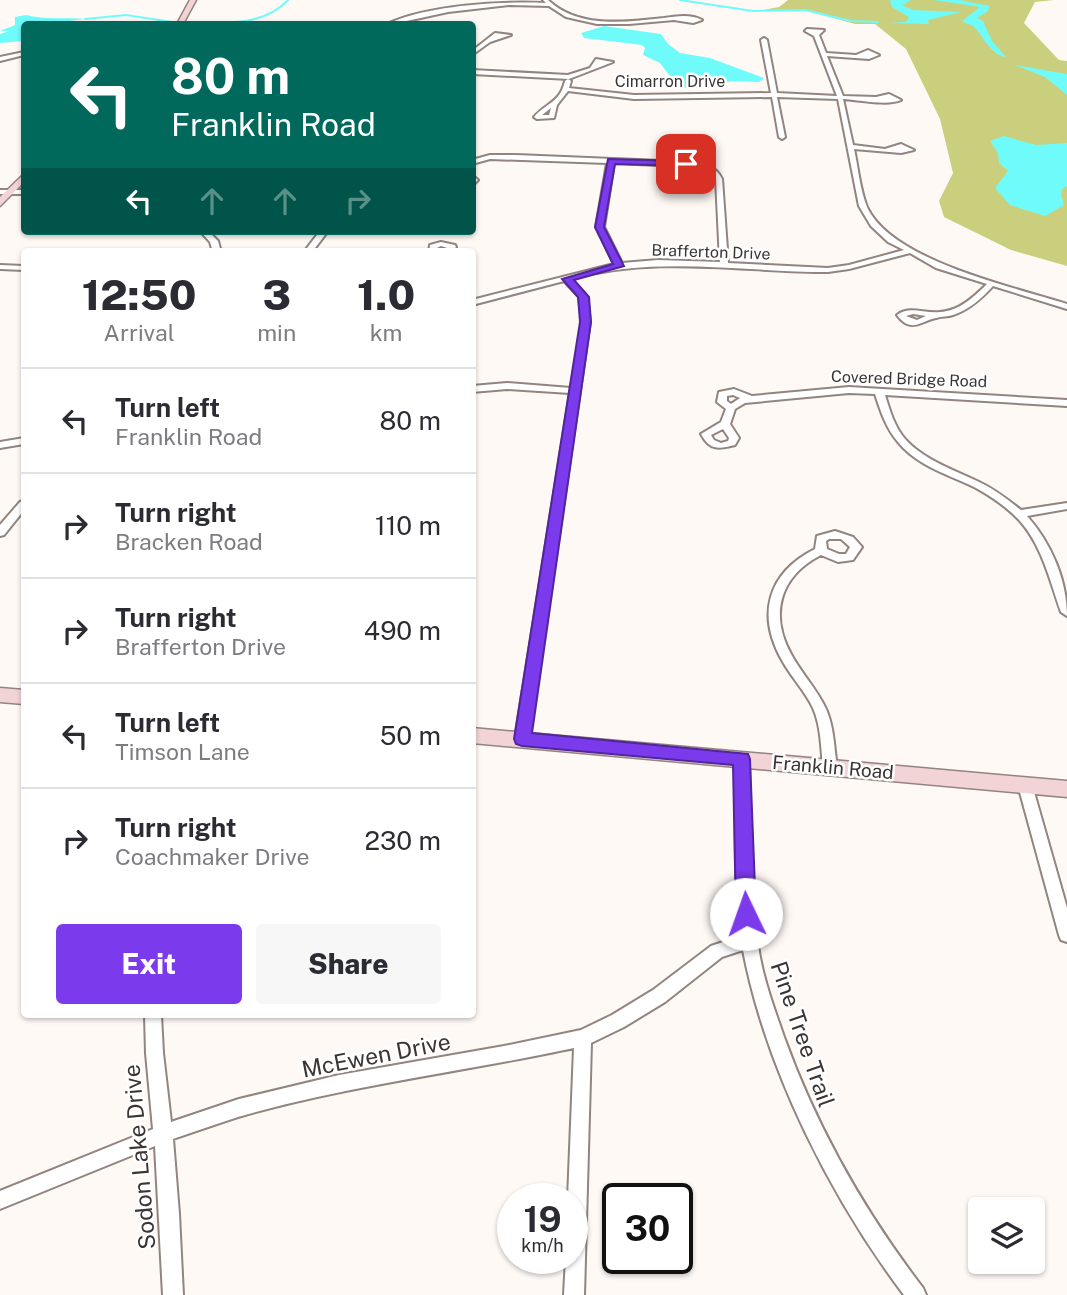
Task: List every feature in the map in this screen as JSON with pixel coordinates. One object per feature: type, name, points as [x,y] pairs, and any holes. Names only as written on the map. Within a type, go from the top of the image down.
[{"type":"street","points":[[182,21],[193,0]]},
{"type":"street","points":[[402,21],[461,7],[514,0],[547,2],[558,14],[579,19],[676,19]]},
{"type":"street","points":[[816,35],[841,98],[866,214],[884,234],[909,251],[939,266],[1067,307]]},
{"type":"street","points":[[764,40],[782,137]]},
{"type":"street","points":[[476,51],[490,41]]},
{"type":"street","points":[[824,54],[858,54]]},
{"type":"street","points":[[0,60],[21,55]]},
{"type":"street","points":[[476,72],[569,78],[592,68]]},
{"type":"street","points":[[555,106],[567,89],[569,78]]},
{"type":"street","name":"Cimarron Drive","points":[[567,89],[634,97],[774,95],[876,99]]},
{"type":"street","points":[[852,147],[888,149]]},
{"type":"street","points":[[476,161],[506,156],[694,164],[716,173],[724,265]]},
{"type":"street","points":[[611,161],[600,227],[619,266]]},
{"type":"street","points":[[0,203],[6,192],[21,180]]},
{"type":"street","points":[[433,248],[441,244],[451,248]]},
{"type":"street","name":"Brafferton Drive","points":[[476,302],[619,266],[663,262],[837,269],[909,251]]},
{"type":"street","points":[[0,267],[21,268]]},
{"type":"street","points":[[522,739],[586,305],[579,290],[567,279]]},
{"type":"street","points":[[934,315],[967,306],[991,284]]},
{"type":"street","points":[[476,389],[507,386],[575,391]]},
{"type":"street","name":"Covered Bridge Road","points":[[725,424],[731,408],[749,398],[837,391],[1067,402]]},
{"type":"street","points":[[879,391],[888,424],[904,445],[928,462],[995,496],[1020,514],[1038,538],[1067,611]]},
{"type":"street","name":"Covered Bridge Road","points":[[731,408],[720,399],[722,394],[733,392],[749,398]]},
{"type":"street","points":[[0,446],[21,442]]},
{"type":"street","points":[[1020,514],[1067,506]]},
{"type":"street","points":[[0,532],[21,508]]},
{"type":"street","points":[[821,551],[802,559],[782,580],[776,601],[775,623],[782,650],[813,697],[822,718],[830,767]]},
{"type":"street","points":[[0,695],[21,697]]},
{"type":"street","name":"Franklin Road","points":[[476,735],[1067,789]]},
{"type":"street","name":"Pine Tree Trail","points":[[742,759],[745,889],[750,941],[776,1038],[819,1144],[861,1221],[916,1295]]},
{"type":"street","points":[[1025,785],[1067,935]]},
{"type":"street","name":"McEwen Drive","points":[[0,1200],[162,1134],[266,1100],[583,1038],[638,1009],[717,951],[750,941]]},
{"type":"street","name":"Sodon Lake Drive","points":[[153,1018],[172,1239],[173,1295]]},
{"type":"street","points":[[574,1295],[583,1038]]},
{"type":"green space","points":[[788,0],[1054,0],[1035,2],[1024,23],[1059,60],[1067,61],[1067,266],[1011,250],[944,217],[939,201],[953,173],[940,119],[906,49],[875,24],[855,24],[808,11],[763,10],[779,7]]},
{"type":"water","points":[[890,0],[911,0],[902,5],[913,10],[961,12],[928,20],[929,24],[887,23],[906,22],[909,17],[892,7]]},
{"type":"water","points":[[934,0],[960,0],[989,6],[988,11],[977,18],[983,21],[992,41],[1006,57],[996,53],[973,26],[962,21],[980,7]]},
{"type":"water","points":[[26,15],[85,19],[21,21],[21,41],[0,43],[0,34],[9,31],[0,31],[15,25],[15,17]]},
{"type":"water","points":[[604,26],[661,34],[668,44],[680,53],[710,58],[764,78],[759,82],[733,81],[685,88],[675,83],[660,63],[643,55],[645,48],[642,45],[584,38],[581,33]]},
{"type":"water","points":[[1015,65],[1067,74],[1067,95],[1045,77]]},
{"type":"water","points":[[1004,136],[1036,145],[1067,143],[1067,186],[1062,189],[1061,195],[1064,205],[1045,216],[1010,205],[995,188],[1008,171],[999,163],[998,153],[990,141]]},
{"type":"waterway","points":[[245,21],[266,15],[288,0]]},
{"type":"waterway","points":[[680,0],[753,11],[805,10],[851,21],[878,22]]},
{"type":"waterway","points":[[85,19],[126,15],[165,21]]},
{"type":"route","points":[[686,164],[611,161],[600,227],[603,239],[619,266],[567,279],[583,297],[587,314],[522,739],[742,759],[746,914]]}]
